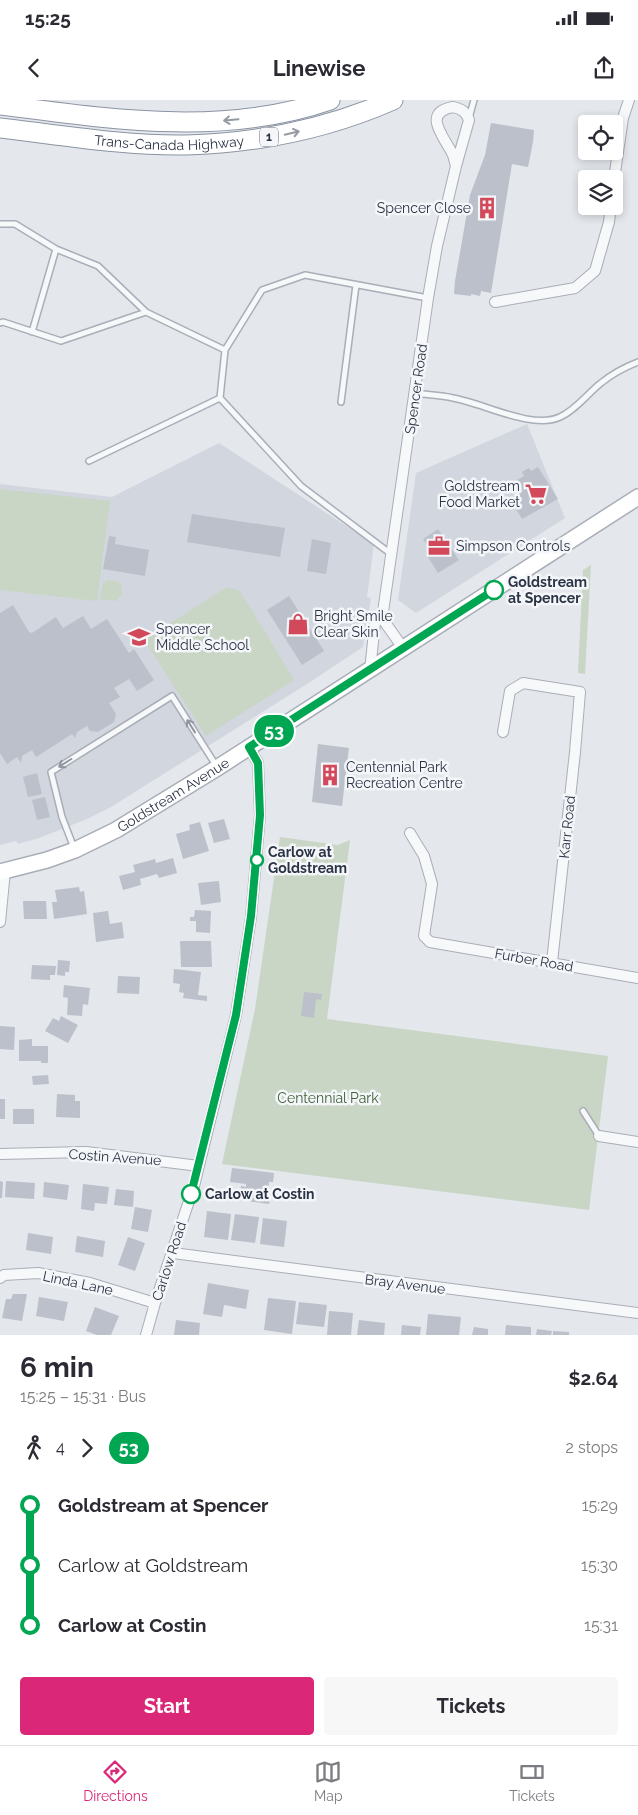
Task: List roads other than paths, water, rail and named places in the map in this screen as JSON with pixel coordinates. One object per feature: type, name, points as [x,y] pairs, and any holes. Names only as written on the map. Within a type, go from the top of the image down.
[{"type":"highway","points":[[12,100],[91,116]]},
{"type":"highway","name":"Trans-Canada Highway","points":[[0,105],[158,122],[203,123],[256,118],[330,100]]},
{"type":"highway","name":"Trans-Canada Highway","points":[[0,128],[139,143],[185,145],[236,142],[286,135],[350,117],[393,100]]},
{"type":"highway","points":[[0,137],[72,146],[139,143]]},
{"type":"main road","name":"Goldstream Avenue","points":[[2,872],[75,850],[116,830],[217,768],[638,497]]},
{"type":"street","points":[[615,170],[623,118],[629,100]]},
{"type":"street","points":[[456,166],[453,154],[440,134],[437,119],[440,113],[446,109],[459,108],[466,114],[469,120]]},
{"type":"street","name":"Spencer Road","points":[[370,670],[376,623],[383,612],[437,246],[469,120]]},
{"type":"street","points":[[495,302],[575,288],[595,272],[610,215]]},
{"type":"street","points":[[383,612],[384,621],[403,648]]},
{"type":"street","name":"Karr Road","points":[[503,732],[510,690],[523,683],[580,692],[552,962]]},
{"type":"street","name":"Carlow Road","points":[[146,1335],[199,1166],[236,1015],[251,916],[260,815],[258,763],[249,747]]},
{"type":"street","name":"Furber Road","points":[[410,832],[424,856],[432,884],[424,936],[430,942],[638,978]]},
{"type":"street","points":[[0,922],[2,872]]},
{"type":"street","points":[[599,1136],[638,1142]]},
{"type":"street","name":"Costin Avenue","points":[[0,1154],[86,1152],[199,1166]]},
{"type":"street","name":"Bray Avenue","points":[[173,1253],[638,1313]]},
{"type":"street","name":"Linda Lane","points":[[0,1278],[4,1275],[38,1274],[90,1283],[155,1303]]},
{"type":"lane","points":[[469,120],[474,100]]},
{"type":"lane","points":[[0,224],[15,224],[56,249],[98,266],[146,312],[225,350]]},
{"type":"lane","points":[[32,332],[56,249]]},
{"type":"lane","points":[[391,554],[301,486],[220,398],[225,350],[262,290],[305,275],[428,298]]},
{"type":"lane","points":[[341,402],[356,285]]},
{"type":"lane","points":[[0,323],[3,322],[62,342],[146,312]]},
{"type":"lane","points":[[415,393],[453,398],[523,418],[547,421],[569,412],[602,382],[625,367],[638,362]]},
{"type":"lane","points":[[89,461],[220,398]]},
{"type":"lane","points":[[75,850],[62,817],[51,772],[172,696],[217,768]]},
{"type":"lane","points":[[582,1111],[599,1136]]},
{"type":"place","name":"Spencer Close","points":[[487,208]]},
{"type":"place","name":"Goldstream Food Market","points":[[536,494]]},
{"type":"place","name":"Simpson Controls","points":[[439,546]]},
{"type":"place","name":"Goldstream at Spencer","points":[[494,590]]},
{"type":"place","name":"Bright Smile Clear Skin","points":[[298,624]]},
{"type":"place","name":"Spencer Middle School","points":[[139,637]]},
{"type":"place","name":"Centennial Park Recreation Centre","points":[[330,775]]},
{"type":"place","name":"Carlow at Goldstream","points":[[257,860]]},
{"type":"place","name":"Carlow at Costin","points":[[191,1194]]},
{"type":"park label","name":"Centennial Park","points":[[328,1098]]}]
